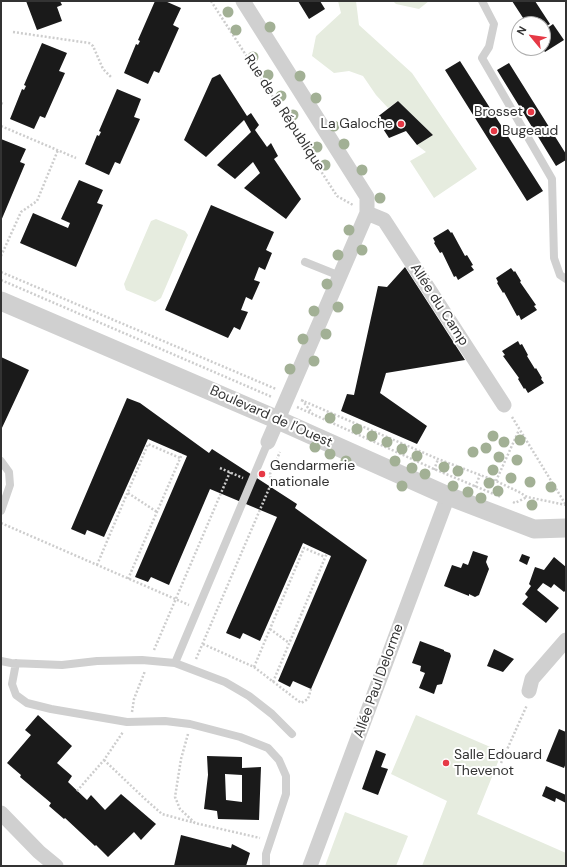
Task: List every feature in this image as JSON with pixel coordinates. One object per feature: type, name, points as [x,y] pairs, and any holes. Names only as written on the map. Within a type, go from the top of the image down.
[{"type":"street","name":"Rue de la République","points":[[243,1],[367,197],[367,213],[340,276],[292,399],[278,420],[275,444]]},
{"type":"street","name":"Allée du Camp","points":[[367,213],[384,220],[504,405]]},
{"type":"street","name":"Boulevard de l'Ouest","points":[[1,301],[306,432],[448,496],[534,529],[566,528]]},
{"type":"street","name":"Allée Paul Delorme","points":[[310,866],[448,496]]},
{"type":"street","points":[[529,690],[532,679],[566,640]]},
{"type":"street","points":[[1,814],[39,852],[56,866]]},
{"type":"lane","points":[[482,1],[494,24],[489,47],[482,58],[552,179],[554,258],[560,275],[566,279]]},
{"type":"lane","points":[[305,262],[340,276]]},
{"type":"lane","points":[[175,663],[198,609],[275,444]]},
{"type":"lane","points":[[1,461],[9,472],[10,485],[1,511]]},
{"type":"lane","points":[[1,661],[62,665],[97,661],[149,661],[175,663],[225,682],[249,696],[272,714],[292,734]]},
{"type":"lane","points":[[16,663],[12,684],[16,695],[27,703],[51,709],[130,722],[190,724],[240,737],[268,748],[279,760],[286,776],[286,794],[266,854],[266,866]]},
{"type":"path","name":"Rue de la République","points":[[211,1],[337,196],[367,213]]},
{"type":"path","points":[[13,32],[89,43],[93,46],[103,69],[111,77]]},
{"type":"path","points":[[2,126],[76,158]]},
{"type":"path","points":[[1,256],[21,212],[37,201],[58,150]]},
{"type":"path","name":"Boulevard de l'Ouest","points":[[1,272],[292,399],[496,482],[527,497]]},
{"type":"path","points":[[1,280],[292,399],[313,414],[434,469],[502,497]]},
{"type":"path","points":[[292,399],[313,414]]},
{"type":"path","points":[[504,405],[566,505]]},
{"type":"path","points":[[306,432],[313,414]]},
{"type":"path","points":[[496,482],[519,430]]},
{"type":"path","points":[[97,565],[148,444],[180,458]]},
{"type":"path","points":[[192,669],[271,484],[270,474],[275,444]]},
{"type":"path","points":[[128,579],[182,454]]},
{"type":"path","points":[[77,791],[104,760],[130,722],[134,699],[149,661],[230,472]]},
{"type":"path","points":[[128,493],[157,512]]},
{"type":"path","points":[[509,500],[515,503],[527,497],[566,505]]},
{"type":"path","points":[[1,522],[214,616]]},
{"type":"path","points":[[254,667],[304,548],[325,557]]},
{"type":"path","points":[[273,682],[327,554]]},
{"type":"path","points":[[270,628],[289,643]]},
{"type":"path","points":[[203,644],[254,667],[300,703],[308,699],[311,689]]},
{"type":"path","points":[[501,763],[528,701],[529,690]]},
{"type":"path","points":[[190,724],[181,759],[175,797],[180,808],[196,823]]},
{"type":"path","points":[[104,760],[162,814],[270,841]]},
{"type":"shaded area","points":[[338,1],[356,1],[359,25],[412,73],[477,169],[434,198],[410,161],[426,152],[417,145],[433,135],[398,101],[388,108],[376,95],[363,76],[349,71],[334,73],[312,56],[316,36],[341,13]]},
{"type":"shaded area","points":[[393,1],[429,1],[419,9],[396,4]]},
{"type":"shaded area","points":[[156,219],[185,231],[188,235],[161,298],[155,302],[126,290],[124,284],[151,221]]},
{"type":"shaded area","points":[[416,715],[502,752],[477,814],[566,853],[566,866],[422,866],[447,801],[391,774]]},
{"type":"shaded area","points":[[345,812],[408,836],[396,866],[325,866]]},
{"type":"building","points":[[26,1],[60,1],[62,5],[57,7],[62,21],[37,30]]},
{"type":"building","points":[[155,1],[165,1],[181,8],[173,25],[179,28],[159,73],[154,71],[148,84],[124,73],[136,44],[138,45],[140,41],[138,40]]},
{"type":"building","points":[[298,1],[320,1],[325,9],[309,19]]},
{"type":"building","points":[[512,1],[535,1],[545,16],[522,16]]},
{"type":"building","points":[[553,24],[564,40],[551,48],[551,25]]},
{"type":"building","points":[[42,43],[67,53],[59,71],[65,73],[45,118],[40,116],[34,129],[10,119],[22,89],[24,90],[26,86],[24,85]]},
{"type":"building","name":"Bugeaud","points":[[460,61],[543,191],[527,201],[445,70]]},
{"type":"building","name":"Brosset","points":[[509,63],[566,154],[566,160],[556,166],[497,70]]},
{"type":"building","points":[[220,74],[247,116],[251,113],[259,125],[255,130],[267,147],[271,143],[278,156],[274,159],[301,199],[286,219],[244,188],[260,173],[253,162],[235,179],[217,165],[251,132],[244,120],[206,157],[184,140],[212,78]]},
{"type":"building","points":[[117,89],[141,99],[134,117],[140,119],[120,164],[115,162],[109,175],[85,164],[97,135],[99,136],[101,132],[99,131]]},
{"type":"building","name":"La Galoche","points":[[398,101],[433,135],[417,145],[406,131],[389,138],[376,118]]},
{"type":"building","points":[[1,139],[26,149],[20,162],[25,164],[1,221]]},
{"type":"building","points":[[79,180],[103,190],[97,203],[103,205],[76,267],[20,243],[33,213],[68,228],[70,223],[61,219]]},
{"type":"building","points":[[211,205],[274,232],[266,250],[272,253],[265,270],[259,267],[254,280],[260,282],[252,300],[246,297],[241,310],[248,312],[240,330],[234,327],[228,338],[165,310]]},
{"type":"building","points":[[448,229],[451,233],[452,232],[465,256],[467,255],[473,265],[471,266],[474,270],[458,280],[456,276],[454,277],[442,252],[440,253],[434,243],[433,238]]},
{"type":"building","points":[[405,267],[465,360],[386,373],[380,393],[427,426],[417,444],[341,411],[347,394],[354,395],[378,286],[387,287]]},
{"type":"building","points":[[511,268],[514,272],[515,271],[521,281],[520,282],[536,305],[534,306],[537,310],[521,320],[497,283],[496,278]]},
{"type":"building","points":[[518,341],[520,345],[522,344],[528,355],[527,356],[535,369],[536,368],[544,383],[528,393],[503,356],[505,355],[502,351]]},
{"type":"building","points":[[1,357],[29,370],[1,430]]},
{"type":"building","points":[[127,398],[140,403],[209,453],[212,449],[297,504],[295,508],[367,560],[311,689],[293,681],[290,687],[278,681],[331,556],[303,543],[260,641],[243,633],[240,639],[226,633],[277,517],[210,489],[169,585],[151,577],[148,582],[135,577],[187,456],[148,439],[104,537],[87,530],[85,535],[71,529]]},
{"type":"building","points":[[473,551],[488,556],[486,562],[489,569],[479,595],[475,597],[444,586],[452,565],[461,568],[463,563],[468,565]]},
{"type":"building","points":[[522,554],[530,557],[527,565],[519,561]]},
{"type":"building","points":[[554,557],[566,567],[566,590],[564,592],[554,584],[551,588],[543,583],[537,590],[559,608],[546,623],[522,604],[528,597],[525,594],[531,586],[529,584],[535,567],[544,570]]},
{"type":"building","points":[[420,641],[444,650],[450,653],[451,656],[442,684],[437,685],[434,694],[419,688],[425,673],[420,671],[421,666],[412,663]]},
{"type":"building","points":[[494,649],[514,659],[503,672],[487,666]]},
{"type":"building","points":[[38,715],[72,746],[57,763],[72,776],[68,782],[87,800],[91,795],[105,810],[121,794],[156,824],[141,840],[134,832],[108,857],[65,818],[64,819],[49,806],[51,803],[20,777],[21,775],[7,763],[31,735],[25,730]]},
{"type":"building","points":[[559,729],[566,732],[566,763],[564,768],[546,761]]},
{"type":"building","points":[[376,750],[386,754],[381,767],[388,769],[378,795],[362,789]]},
{"type":"building","points":[[207,756],[242,757],[242,768],[261,767],[259,820],[218,819],[217,811],[204,809],[208,775]],"holes":[[[225,774],[242,775],[242,802],[226,800]]]},
{"type":"building","points":[[546,786],[566,795],[566,803],[556,798],[555,802],[542,796]]},
{"type":"building","points":[[181,835],[231,848],[232,844],[250,853],[246,866],[174,866]]},
{"type":"place","name":"Brosset","points":[[531,112]]},
{"type":"place","name":"La Galoche","points":[[401,124]]},
{"type":"place","name":"Bugeaud","points":[[494,131]]},
{"type":"place","name":"Gendarmerie nationale","points":[[262,474]]},
{"type":"place","name":"Salle Edouard Thevenot","points":[[446,763]]}]
